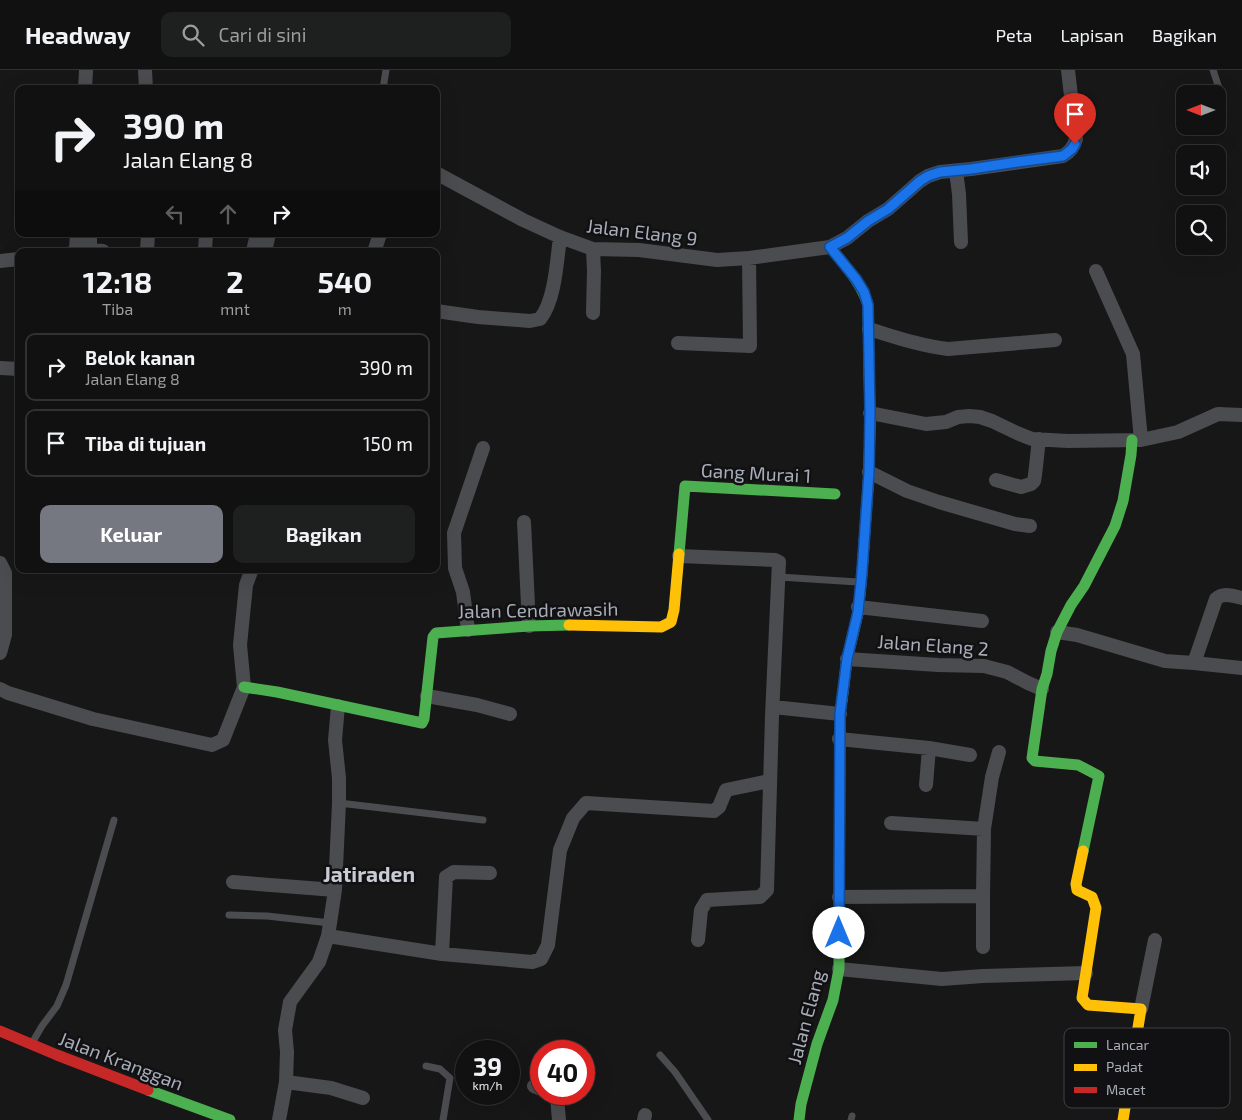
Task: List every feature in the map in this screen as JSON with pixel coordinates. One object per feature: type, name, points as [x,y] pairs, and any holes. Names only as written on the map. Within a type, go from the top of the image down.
[{"type":"street","points":[[85,85],[86,70]]},
{"type":"street","points":[[145,70],[146,85]]},
{"type":"street","points":[[830,247],[847,238],[868,221],[888,209],[928,176],[940,172],[1063,156],[1068,153],[1075,144],[1076,139],[1068,70]]},
{"type":"street","points":[[956,171],[962,242]]},
{"type":"street","name":"Jalan Elang 9","points":[[440,176],[523,220],[560,237],[593,249],[639,250],[717,260],[749,258],[830,247]]},
{"type":"street","points":[[79,237],[85,248]]},
{"type":"street","points":[[440,312],[486,318],[540,320],[551,295],[560,237]]},
{"type":"street","name":"Jalan Elang","points":[[799,1120],[801,1104],[817,1044],[834,1000],[839,969],[840,714],[847,659],[858,607],[861,582],[869,472],[868,305],[864,292],[856,279],[830,247]]},
{"type":"street","points":[[593,249],[593,312]]},
{"type":"street","points":[[678,343],[750,346],[749,258]]},
{"type":"street","points":[[0,261],[15,259]]},
{"type":"street","points":[[1096,271],[1132,354],[1137,440],[1131,455],[1123,501],[1115,526],[1084,586],[1071,604],[1057,632],[1042,689],[1032,758],[1033,760],[1078,765],[1099,776],[1076,884],[1077,890],[1092,897],[1096,908],[1082,998],[1088,1005],[1142,1009]]},
{"type":"street","points":[[869,329],[938,348],[1055,340]]},
{"type":"street","points":[[0,368],[15,369]]},
{"type":"street","points":[[870,412],[926,424],[946,422],[958,417],[969,416],[992,421],[1032,439],[1068,441],[1137,440],[1178,432],[1218,414],[1242,415]]},
{"type":"street","points":[[996,480],[1021,487],[1031,484],[1034,481],[1035,475],[1038,439]]},
{"type":"street","points":[[468,630],[463,592],[455,568],[454,533],[483,448]]},
{"type":"street","points":[[869,472],[907,491],[931,500],[1015,524],[1030,526]]},
{"type":"street","name":"Gang Murai 1","points":[[679,556],[685,486],[835,494]]},
{"type":"street","points":[[524,522],[529,626]]},
{"type":"street","points":[[679,556],[775,560],[779,562],[767,890],[760,897],[707,900],[701,910],[698,940]]},
{"type":"street","name":"Jalan Cendrawasih","points":[[338,706],[422,723],[436,633],[529,626],[661,627],[667,625],[671,622],[674,610],[679,556]]},
{"type":"street","points":[[0,563],[5,572],[5,635],[0,653]]},
{"type":"street","points":[[0,689],[93,719],[212,745],[224,740],[244,687],[240,644],[246,585],[250,573]]},
{"type":"street","points":[[1194,663],[1216,599],[1223,595],[1242,598]]},
{"type":"street","points":[[858,607],[982,622]]},
{"type":"street","points":[[1057,632],[1078,635],[1165,661],[1242,668]]},
{"type":"street","name":"Jalan Elang 2","points":[[847,659],[984,666],[1007,672],[1042,689]]},
{"type":"street","points":[[244,687],[277,692],[338,706],[335,740],[339,778],[339,803],[335,890],[329,930],[319,962],[290,1002],[285,1030],[287,1052],[286,1082],[279,1120]]},
{"type":"street","points":[[426,696],[477,704],[510,714]]},
{"type":"street","points":[[773,707],[840,714]]},
{"type":"street","points":[[839,738],[929,748],[970,755]]},
{"type":"street","points":[[926,785],[929,748]]},
{"type":"street","points":[[983,947],[984,829],[992,777],[999,752]]},
{"type":"street","points":[[329,930],[442,954],[532,962],[541,959],[548,945],[560,850],[573,818],[586,803],[714,810],[719,807],[726,790],[770,782]]},
{"type":"street","points":[[891,823],[984,829]]},
{"type":"street","points":[[442,954],[446,878],[454,872],[490,873]]},
{"type":"street","points":[[233,882],[335,890]]},
{"type":"street","points":[[839,897],[984,896]]},
{"type":"street","points":[[1139,1028],[1155,940]]},
{"type":"street","points":[[839,969],[942,979],[1086,973]]},
{"type":"street","name":"Jalan Kranggan","points":[[0,1031],[143,1089],[230,1120]]},
{"type":"street","points":[[286,1082],[331,1088],[363,1098]]},
{"type":"street","points":[[558,1105],[559,1120]]},
{"type":"lane","points":[[384,85],[386,70]]},
{"type":"lane","points":[[1213,70],[1218,85]]},
{"type":"lane","points":[[779,576],[861,582]]},
{"type":"lane","points":[[339,803],[483,820]]},
{"type":"lane","points":[[31,1045],[57,1006],[66,985],[114,820]]},
{"type":"lane","points":[[229,915],[267,916],[329,930]]},
{"type":"lane","points":[[660,1055],[675,1072],[708,1120]]},
{"type":"lane","points":[[426,1066],[440,1069],[450,1078],[443,1120]]},
{"type":"traffic: fast","points":[[830,247],[857,282],[868,305],[870,423]]},
{"type":"traffic: fast","points":[[1083,851],[1099,776],[1078,765],[1035,761],[1032,758],[1042,689],[1051,651],[1057,632],[1071,605],[1084,586],[1115,526],[1123,501],[1132,440]]},
{"type":"traffic: fast","points":[[679,554],[685,486],[835,494]]},
{"type":"traffic: fast","points":[[244,687],[277,692],[422,723],[433,637],[436,633],[569,625]]},
{"type":"traffic: fast","points":[[799,1120],[801,1104],[817,1044],[833,1000],[839,969],[840,714],[842,700]]},
{"type":"traffic: fast","points":[[148,1090],[230,1120]]},
{"type":"traffic: slow","points":[[842,700],[847,659],[858,613],[869,472],[870,423]]},
{"type":"traffic: slow","points":[[569,625],[661,627],[671,622],[674,610],[679,554]]},
{"type":"traffic: slow","points":[[1083,851],[1076,884],[1077,890],[1092,897],[1096,908],[1082,998],[1088,1005],[1141,1009],[1138,1028]]},
{"type":"traffic: slow","points":[[1123,1120],[1125,1108]]},
{"type":"traffic: jam","points":[[0,1031],[148,1090]]},
{"type":"district","name":"Jatiraden","points":[[369,875]]},
{"type":"route","points":[[839,933],[840,714],[847,659],[858,612],[862,572],[869,472],[869,329],[868,305],[864,292],[830,247],[847,238],[868,221],[888,209],[928,176],[940,172],[1063,156],[1075,144]]}]
